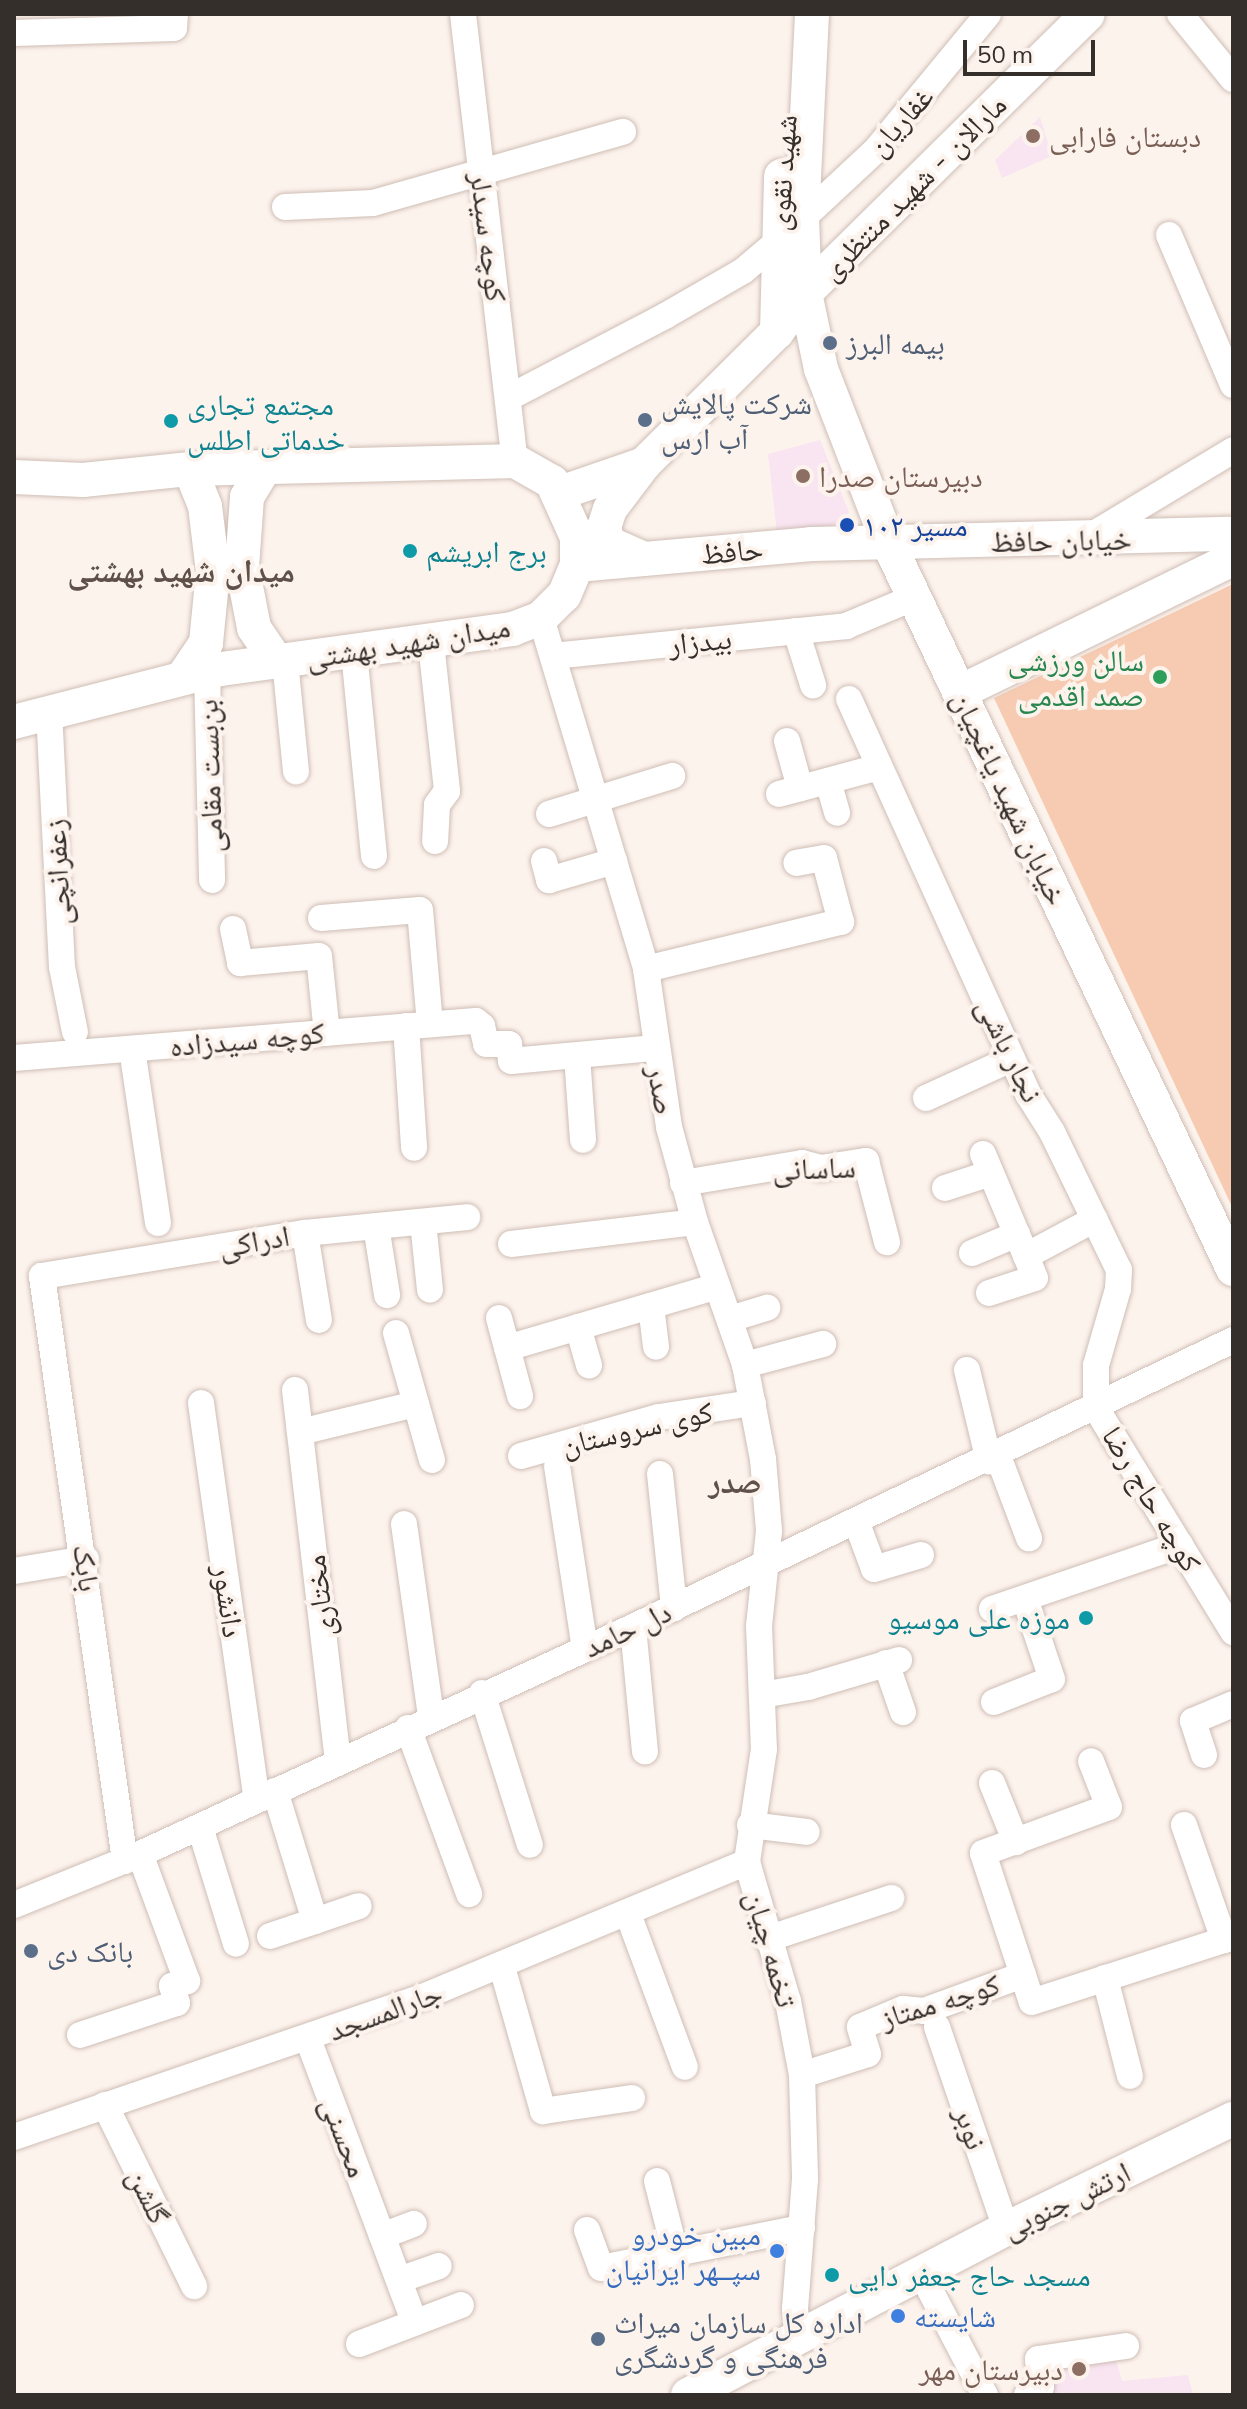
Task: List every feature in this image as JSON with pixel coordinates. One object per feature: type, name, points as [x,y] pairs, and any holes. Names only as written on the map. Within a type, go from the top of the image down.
[{"type":"main road","name":"شهید نقوی","points":[[777,332],[776,243],[794,14]]},
{"type":"main road","name":"شهید نقوی","points":[[807,306],[802,219],[812,14]]},
{"type":"main road","name":"مارالان - شهید منتظری","points":[[645,559],[608,543],[604,527],[610,509],[644,464],[807,306],[1088,14]]},
{"type":"main road","name":"خیابان شهید یاغچیان","points":[[807,306],[821,369],[888,542],[1233,1269]]},
{"type":"main road","points":[[14,477],[83,480],[190,469],[515,461],[539,472],[560,493],[577,537],[577,565]]},
{"type":"main road","points":[[560,493],[644,464]]},
{"type":"main road","points":[[265,467],[247,497],[242,566],[254,628],[281,661]]},
{"type":"main road","points":[[190,469],[205,506],[213,572],[206,643],[195,674]]},
{"type":"main road","name":"خیابان حافظ","points":[[888,542],[1084,541],[1233,534]]},
{"type":"main road","name":"حافظ","points":[[577,565],[888,542]]},
{"type":"main road","points":[[960,692],[1233,559]]},
{"type":"main road","name":"میدان شهید بهشتی","points":[[14,722],[195,674],[479,637],[541,618],[564,595],[577,565]]},
{"type":"main road","name":"ارتش جنوبی","points":[[688,2395],[1006,2229],[1233,2119]]},
{"type":"main road","name":"ارتش جنوبی","points":[[712,2395],[1233,2142]]},
{"type":"street","points":[[14,33],[174,28],[175,14]]},
{"type":"street","name":"کوچه سیدلر","points":[[463,14],[510,397],[515,461]]},
{"type":"street","name":"غفاریان","points":[[802,219],[876,150],[988,14]]},
{"type":"street","points":[[1180,14],[1233,79]]},
{"type":"street","points":[[285,207],[373,203],[623,132]]},
{"type":"street","points":[[1169,235],[1233,385]]},
{"type":"street","points":[[510,397],[665,316],[743,271],[776,243]]},
{"type":"street","points":[[1084,541],[1233,450]]},
{"type":"street","name":"بیدزار","points":[[553,656],[796,631],[849,633],[915,597]]},
{"type":"street","name":"صدر","points":[[541,618],[646,969],[655,1048],[683,1183],[745,1365],[767,1497],[766,1563]]},
{"type":"street","points":[[796,631],[813,685]]},
{"type":"street","points":[[431,643],[447,791],[437,805],[435,841]]},
{"type":"street","points":[[354,652],[374,856]]},
{"type":"street","points":[[281,661],[296,771]]},
{"type":"street","name":"بن‌بست مقامی","points":[[195,674],[212,880]]},
{"type":"street","name":"نجار باشی","points":[[849,699],[1011,1059],[1119,1270],[1118,1289],[1096,1365],[1096,1408]]},
{"type":"street","name":"زعفرانچی","points":[[49,711],[62,967],[75,1032]]},
{"type":"street","points":[[787,741],[789,791],[879,767]]},
{"type":"street","points":[[549,814],[672,776]]},
{"type":"street","points":[[828,781],[837,813]]},
{"type":"street","points":[[646,969],[841,922],[824,858],[796,863]]},
{"type":"street","points":[[544,861],[549,880],[614,861]]},
{"type":"street","points":[[321,918],[420,910],[414,1148]]},
{"type":"street","points":[[233,929],[240,963],[319,956],[327,1033]]},
{"type":"street","name":"کوچه سیدزاده","points":[[14,1058],[480,1022],[486,1044],[509,1044],[510,1061],[577,1056]]},
{"type":"street","points":[[583,1140],[577,1056],[655,1048]]},
{"type":"street","points":[[132,1049],[158,1223]]},
{"type":"street","points":[[926,1098],[1011,1059]]},
{"type":"street","name":"ساسانی","points":[[683,1183],[802,1163],[821,1168],[866,1161],[887,1242]]},
{"type":"street","points":[[945,1188],[987,1164],[1022,1245],[1035,1278],[989,1293]]},
{"type":"street","name":"ادراکی","points":[[42,1276],[305,1233],[467,1217]]},
{"type":"street","points":[[972,1253],[1022,1245],[1095,1219]]},
{"type":"street","points":[[423,1222],[430,1290]]},
{"type":"street","points":[[511,1244],[695,1222]]},
{"type":"street","points":[[376,1226],[387,1295]]},
{"type":"street","points":[[305,1233],[319,1320]]},
{"type":"street","name":"بابک","points":[[42,1276],[132,1858],[187,1981],[172,1986],[177,2003],[80,2035]]},
{"type":"street","points":[[507,1348],[717,1286]]},
{"type":"street","points":[[651,1306],[656,1347]]},
{"type":"street","points":[[730,1319],[767,1308]]},
{"type":"street","points":[[499,1318],[520,1396]]},
{"type":"street","points":[[578,1327],[589,1365]]},
{"type":"street","points":[[396,1333],[432,1460]]},
{"type":"street","name":"دل حامد","points":[[14,1905],[132,1858],[419,1722],[674,1608],[994,1459],[1233,1340]]},
{"type":"street","points":[[745,1365],[823,1344]]},
{"type":"street","points":[[967,1370],[994,1459],[1029,1538]]},
{"type":"street","name":"مختاری","points":[[295,1390],[338,1761]]},
{"type":"street","name":"دانشور","points":[[201,1403],[266,1795],[315,1921]]},
{"type":"street","name":"کوی سروستان","points":[[521,1456],[659,1417],[753,1403]]},
{"type":"street","points":[[300,1432],[416,1404]]},
{"type":"street","name":"کوچه حاج رضا","points":[[1096,1408],[1233,1632]]},
{"type":"street","points":[[557,1466],[585,1649]]},
{"type":"street","points":[[660,1474],[674,1608]]},
{"type":"street","points":[[856,1521],[874,1569],[921,1555]]},
{"type":"street","points":[[404,1524],[419,1722],[469,1894]]},
{"type":"street","points":[[992,1609],[1180,1545]]},
{"type":"street","points":[[14,1571],[86,1559]]},
{"type":"street","name":"تخمه چیان","points":[[766,1563],[759,1626],[764,1749],[750,1825],[747,1862],[767,1939],[788,2001],[802,2075],[798,2336]]},
{"type":"street","points":[[994,1702],[1052,1679],[1025,1599]]},
{"type":"street","points":[[633,1627],[645,1751]]},
{"type":"street","points":[[762,1695],[893,1662],[903,1712]]},
{"type":"street","points":[[482,1693],[530,1845]]},
{"type":"street","points":[[1204,1755],[1193,1721],[1233,1704]]},
{"type":"street","points":[[1023,1975],[983,1853],[1109,1807],[1091,1761]]},
{"type":"street","points":[[992,1783],[1016,1842]]},
{"type":"street","points":[[750,1825],[807,1832]]},
{"type":"street","points":[[1184,1825],[1228,1939]]},
{"type":"street","points":[[200,1827],[236,1944]]},
{"type":"street","name":"جارالمسجد","points":[[14,2137],[308,2039],[502,1967],[747,1862]]},
{"type":"street","points":[[767,1939],[891,1898]]},
{"type":"street","points":[[270,1936],[359,1906]]},
{"type":"street","points":[[628,1914],[685,2067]]},
{"type":"street","name":"کوچه ممتاز","points":[[802,2075],[868,2054],[860,2027],[903,2009],[924,2011],[1023,1975],[1032,2002],[1228,1939]]},
{"type":"street","points":[[502,1967],[543,2111],[632,2098]]},
{"type":"street","points":[[1105,1978],[1130,2076]]},
{"type":"street","name":"نوبر","points":[[937,2027],[1006,2229]]},
{"type":"street","name":"محسنی","points":[[308,2039],[415,2323]]},
{"type":"street","name":"گلشن","points":[[105,2105],[194,2286]]},
{"type":"street","points":[[657,2181],[676,2255]]},
{"type":"street","points":[[382,2236],[414,2224]]},
{"type":"street","points":[[587,2230],[601,2268],[802,2228]]},
{"type":"street","points":[[399,2280],[439,2266]]},
{"type":"street","points":[[930,2290],[985,2395]]},
{"type":"street","points":[[359,2344],[461,2305]]},
{"type":"street","points":[[1027,2395],[1041,2387],[1038,2359],[1126,2346]]},
{"type":"shaded area","name":"دبستان فارابی","points":[[1040,117],[1052,156],[1002,178],[995,160]]},
{"type":"shaded area","name":"دبیرستان صدرا","points":[[820,440],[849,512],[846,519],[830,527],[777,533],[768,454]]},
{"type":"shaded area","points":[[1233,584],[1233,1209],[994,698]]},
{"type":"shaded area","name":"دبیرستان مهر","points":[[1113,2348],[1122,2381],[1188,2375],[1193,2395],[1027,2395],[1039,2363]]},
{"type":"place","name":"دبستان فارابی","points":[[1033,136]]},
{"type":"place","name":"بیمه البرز","points":[[830,343]]},
{"type":"place","name":"شرکت پالایش آب ارس","points":[[645,420]]},
{"type":"place","name":"مجتمع تجاری خدماتی اطلس","points":[[171,421]]},
{"type":"place","name":"دبیرستان صدرا","points":[[803,476]]},
{"type":"place","name":"مسیر ۱۰۲","points":[[847,525]]},
{"type":"place","name":"برج ابریشم","points":[[410,551]]},
{"type":"place","name":"سالن ورزشی صمد اقدمی","points":[[1160,677]]},
{"type":"place","name":"موزه علی موسیو","points":[[1086,1618]]},
{"type":"place","name":"بانک دی","points":[[31,1951]]},
{"type":"place","name":"مبین خودرو سپــهر ایرانیان","points":[[777,2251]]},
{"type":"place","name":"مسجد حاج جعفر دایی","points":[[832,2275]]},
{"type":"place","name":"شایسته","points":[[898,2316]]},
{"type":"place","name":"اداره کل سازمان میراث فرهنگی و گردشگری","points":[[598,2339]]},
{"type":"place","name":"دبیرستان مهر","points":[[1079,2369]]},
{"type":"district","name":"میدان شهید بهشتی","points":[[181,570]]},
{"type":"district","name":"صدر","points":[[735,1481]]}]
